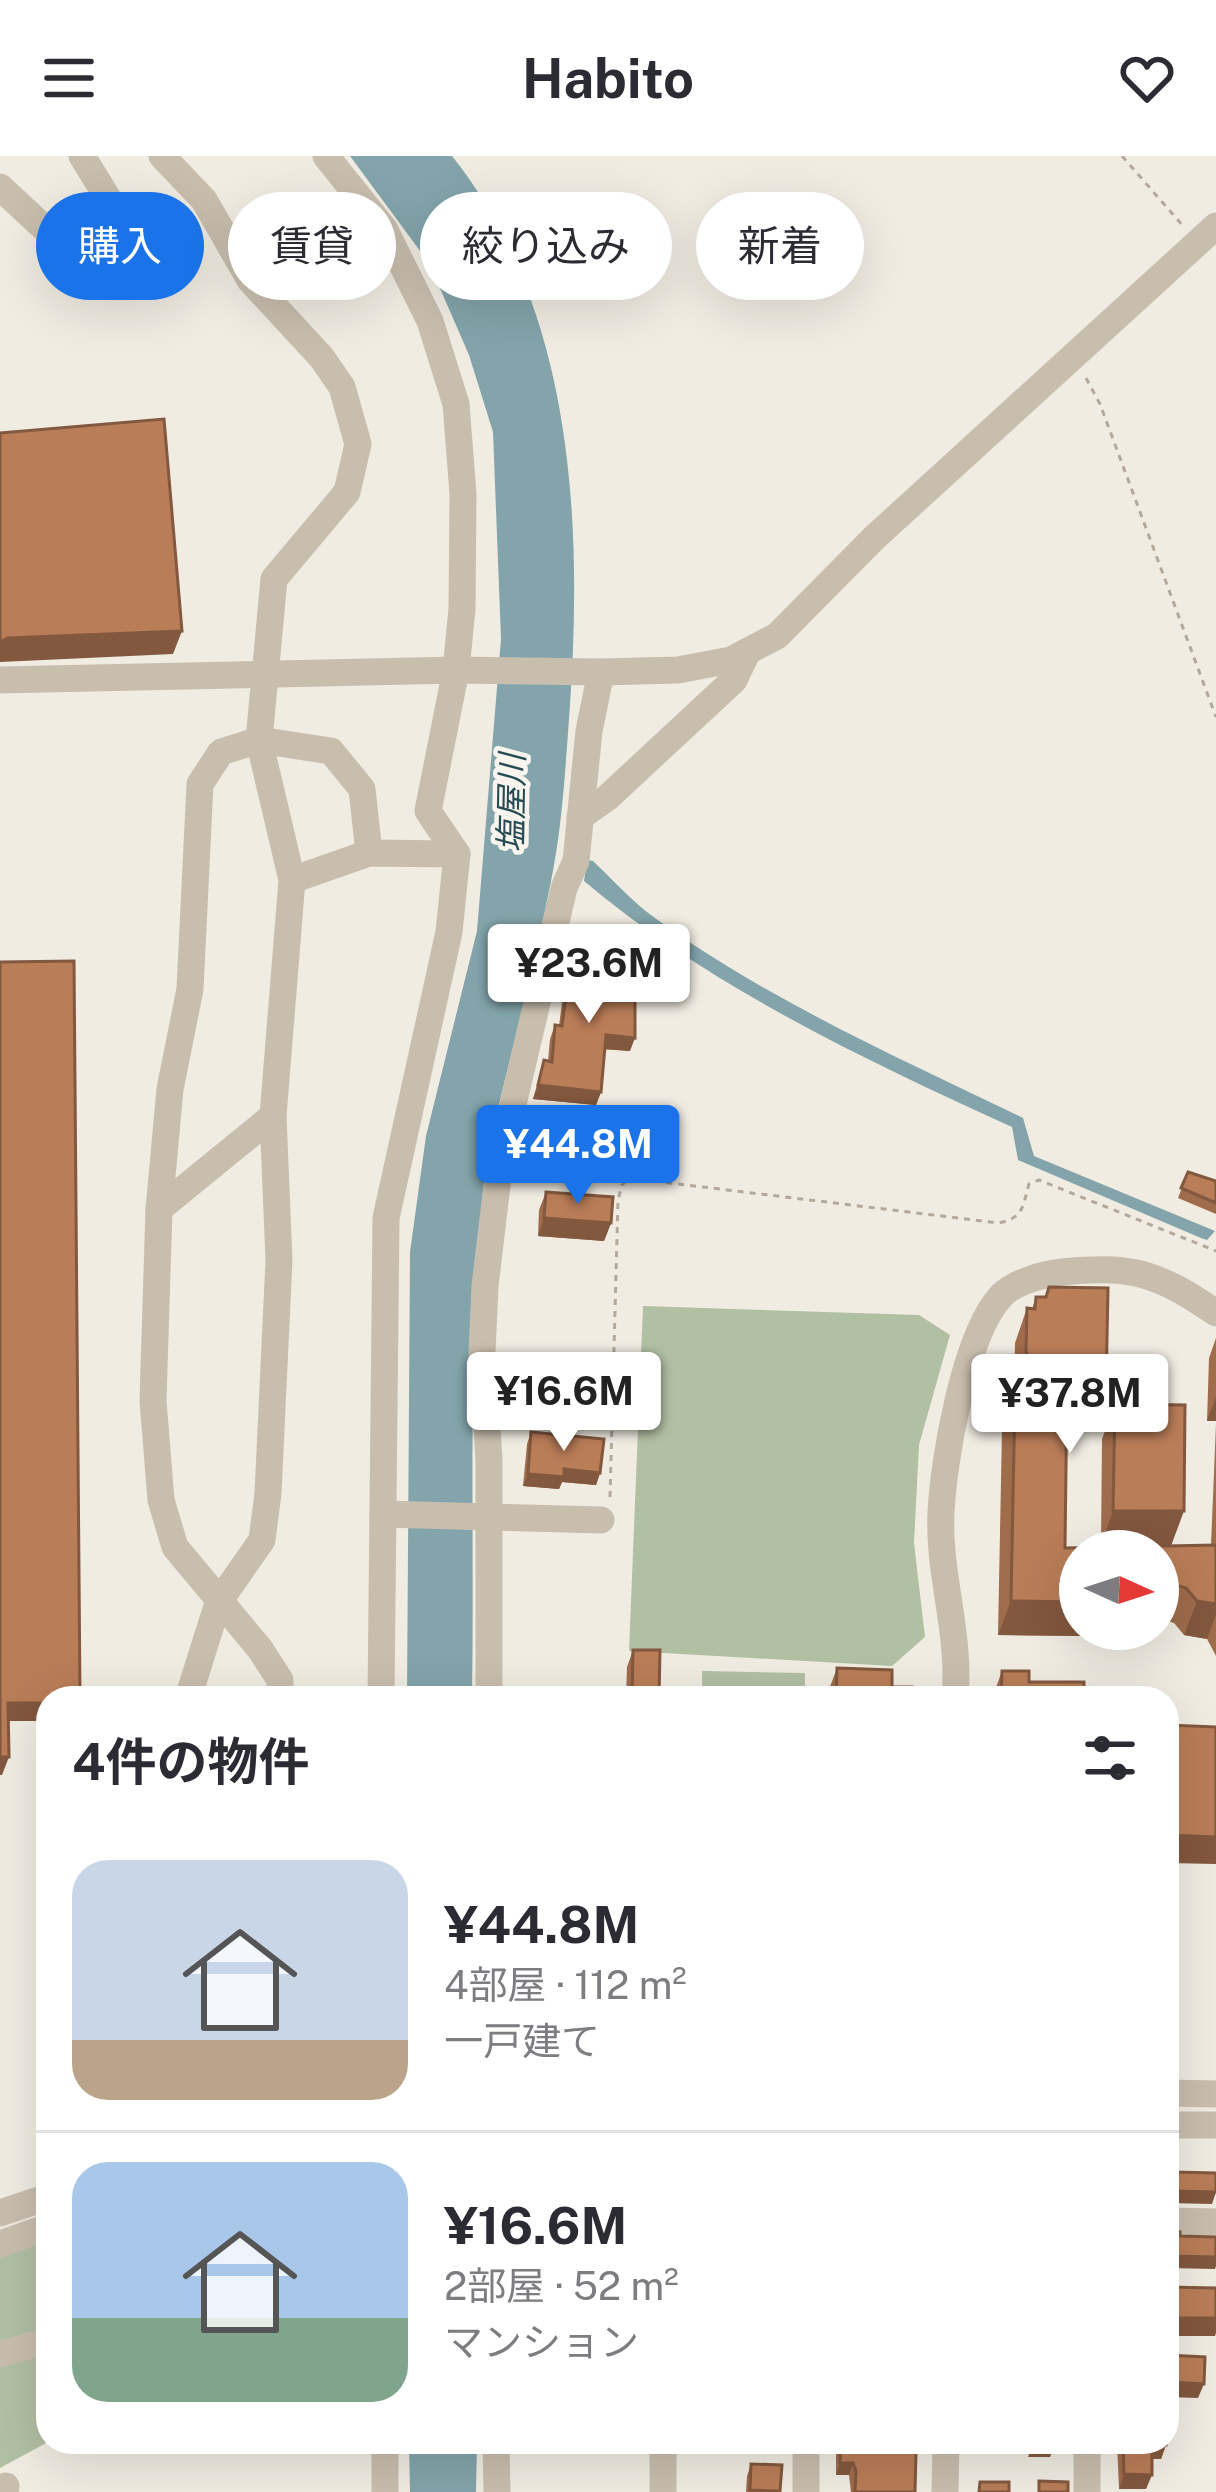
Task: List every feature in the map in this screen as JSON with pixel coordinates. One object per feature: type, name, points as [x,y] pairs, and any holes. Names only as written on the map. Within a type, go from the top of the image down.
[{"type":"street","points":[[0,187],[99,279],[126,282],[137,270],[134,241],[82,156]]},
{"type":"street","points":[[163,156],[204,200],[250,280],[342,386],[358,445],[347,492],[274,579],[259,740],[292,880],[273,1116],[279,1260],[268,1493],[262,1540],[218,1603],[192,1686]]},
{"type":"street","points":[[326,156],[386,230],[430,321],[456,404],[463,494],[456,670],[428,811],[457,854],[448,932],[386,1218],[381,1686]]},
{"type":"street","points":[[0,680],[678,670],[731,660],[777,636],[874,538],[1207,234]]},
{"type":"street","points":[[580,817],[607,798],[734,680],[748,651]]},
{"type":"street","points":[[489,1686],[483,1330],[500,1160],[564,889],[576,861],[594,672]]},
{"type":"street","points":[[280,1686],[270,1664],[175,1547],[161,1501],[153,1401],[159,1209],[170,1089],[190,989],[200,784],[221,752],[259,740],[331,751],[362,789],[369,853]]},
{"type":"street","points":[[292,880],[369,853],[457,854]]},
{"type":"street","points":[[159,1209],[273,1116]]},
{"type":"street","points":[[955,1686],[956,1647],[940,1518],[950,1439],[978,1331],[1004,1292],[1046,1274],[1109,1267],[1172,1282],[1216,1313]]},
{"type":"street","points":[[383,1514],[601,1520]]},
{"type":"street","points":[[1179,2093],[1216,2094]]},
{"type":"street","points":[[1179,2125],[1216,2125]]},
{"type":"street","points":[[0,2213],[36,2201]]},
{"type":"street","points":[[1179,2221],[1216,2222]]},
{"type":"street","points":[[0,2244],[36,2232]]},
{"type":"street","points":[[0,2354],[36,2344]]},
{"type":"street","points":[[385,2454],[385,2492]]},
{"type":"street","points":[[496,2454],[496,2492]]},
{"type":"street","points":[[663,2454],[663,2492]]},
{"type":"street","points":[[806,2454],[806,2492]]},
{"type":"street","points":[[945,2492],[946,2454]]},
{"type":"street","points":[[1087,2454],[1087,2492]]},
{"type":"path","points":[[1121,156],[1207,234]]},
{"type":"path","points":[[1073,358],[1100,404],[1216,718]]},
{"type":"path","points":[[601,1520],[610,1504],[618,1200],[629,1178],[999,1223],[1020,1214],[1029,1184],[1039,1180],[1216,1251]]},
{"type":"green space","points":[[643,1306],[919,1315],[950,1335],[919,1445],[914,1543],[925,1637],[892,1666],[629,1651]]},
{"type":"green space","points":[[702,1671],[805,1673],[805,1686],[702,1686]]},
{"type":"green space","points":[[36,2235],[36,2448],[0,2468],[0,2250]]},
{"type":"water","points":[[350,156],[452,156],[476,192],[420,192],[420,251],[396,218],[396,192],[377,192]]},
{"type":"water","name":"塩屋川","points":[[445,300],[530,300],[562,425],[571,498],[573,647],[555,861],[486,1164],[474,1364],[472,1686],[407,1686],[410,1252],[426,1136],[477,931],[501,639],[493,432],[469,355]]},
{"type":"water","points":[[587,860],[647,912],[735,971],[830,1024],[1023,1118],[1034,1156],[1215,1231],[1207,1240],[1201,1238],[1018,1160],[1012,1127],[844,1047],[683,955],[584,881]]},
{"type":"water","points":[[409,2454],[477,2454],[476,2492],[410,2492]]},
{"type":"building","points":[[164,419],[182,631],[0,642],[0,433]]},
{"type":"building","points":[[571,957],[610,961],[608,981],[635,983],[635,1038],[606,1035],[601,1092],[538,1085],[544,1060],[552,1062],[555,1025],[562,1026]]},
{"type":"building","points":[[74,961],[80,1686],[36,1686],[36,1703],[8,1703],[9,1757],[0,1757],[0,962]]},
{"type":"building","points":[[1188,1172],[1216,1181],[1216,1203],[1181,1188]]},
{"type":"building","points":[[546,1192],[613,1197],[611,1223],[544,1218]]},
{"type":"building","points":[[1049,1287],[1108,1288],[1106,1389],[1067,1388],[1059,1602],[1011,1601],[1015,1396],[1046,1396],[1026,1350],[1027,1308],[1035,1309],[1036,1297],[1046,1297]]},
{"type":"building","points":[[1115,1404],[1185,1405],[1184,1511],[1113,1511]]},
{"type":"building","points":[[531,1432],[604,1439],[600,1473],[564,1469],[564,1477],[528,1474]]},
{"type":"building","points":[[1216,1545],[1216,1604],[1197,1601],[1179,1586],[1179,1546]]},
{"type":"building","points":[[633,1650],[660,1650],[659,1686],[632,1686]]},
{"type":"building","points":[[837,1668],[892,1670],[892,1686],[836,1686]]},
{"type":"building","points":[[1002,1671],[1029,1671],[1029,1682],[1084,1682],[1084,1686],[1001,1686]]},
{"type":"building","points":[[1179,1725],[1216,1727],[1216,1837],[1179,1835]]},
{"type":"building","points":[[1179,2172],[1216,2173],[1216,2192],[1179,2191]]},
{"type":"building","points":[[1179,2232],[1180,2236],[1216,2237],[1216,2257],[1179,2256]]},
{"type":"building","points":[[1179,2287],[1216,2288],[1216,2318],[1179,2318]]},
{"type":"building","points":[[1179,2356],[1205,2357],[1204,2384],[1179,2382]]},
{"type":"building","points":[[840,2454],[916,2454],[915,2492],[855,2492],[853,2463],[840,2463]]},
{"type":"building","points":[[1123,2454],[1152,2454],[1152,2475],[1124,2474]]},
{"type":"building","points":[[751,2464],[782,2465],[780,2491],[750,2490]]},
{"type":"building","points":[[1039,2481],[1068,2482],[1068,2492],[1039,2492]]},
{"type":"building","points":[[980,2482],[1009,2482],[1009,2492],[979,2492]]}]
